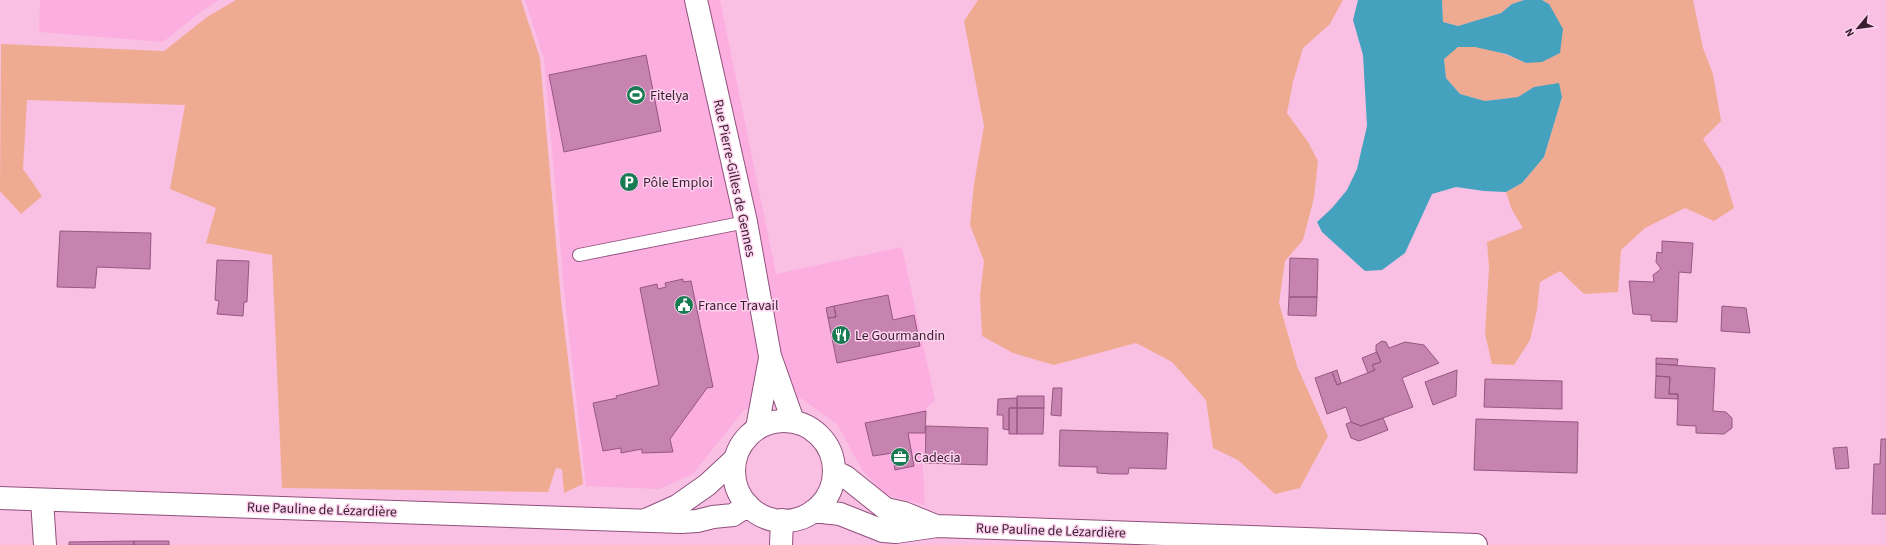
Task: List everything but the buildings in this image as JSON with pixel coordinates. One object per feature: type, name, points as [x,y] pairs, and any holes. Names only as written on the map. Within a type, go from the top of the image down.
[{"type":"main road","name":"Rue Pierre-Gilles de Gennes","points":[[696,0],[746,222],[770,356],[793,421]]},
{"type":"main road","name":"Rue Pierre-Gilles de Gennes","points":[[757,428],[770,356]]},
{"type":"main road","points":[[774,421],[793,421],[809,428],[822,439],[831,454],[834,471],[831,486],[824,500],[813,511],[793,520],[782,520],[764,516],[748,505],[739,492],[734,476],[735,459],[743,442],[757,428],[774,421]]},
{"type":"main road","name":"Rue Pauline de Lézardière","points":[[645,520],[677,506],[706,485],[735,459]]},
{"type":"main road","name":"Rue Pauline de Lézardière","points":[[834,471],[846,478],[886,509],[904,513],[937,526]]},
{"type":"main road","name":"Rue Pauline de Lézardière","points":[[0,498],[682,522],[733,515],[748,505]]},
{"type":"main road","points":[[42,500],[45,545]]},
{"type":"main road","name":"Rue Pauline de Lézardière","points":[[813,511],[840,514],[883,531],[896,532],[937,526],[1476,545]]},
{"type":"main road","points":[[781,545],[782,520]]},
{"type":"lane","points":[[579,255],[746,222]]},
{"type":"shaded area","points":[[40,0],[220,0],[203,10],[163,42],[39,32]]},
{"type":"shaded area","points":[[236,0],[521,0],[540,58],[561,300],[583,484],[564,493],[562,469],[556,468],[548,492],[282,488],[272,255],[206,243],[216,208],[170,189],[185,105],[27,100],[23,169],[42,196],[21,214],[0,191],[1,44],[164,51],[207,17]]},
{"type":"shaded area","points":[[525,0],[720,0],[776,274],[902,247],[935,400],[926,408],[923,468],[925,505],[886,495],[862,470],[837,424],[800,398],[744,410],[693,474],[659,489],[586,486],[565,300],[544,59]]},
{"type":"shaded area","points":[[978,0],[1343,0],[1330,24],[1303,48],[1293,82],[1287,113],[1308,142],[1318,161],[1314,198],[1303,240],[1285,261],[1279,303],[1297,366],[1328,436],[1300,488],[1275,494],[1238,460],[1213,448],[1206,400],[1172,362],[1136,343],[1054,365],[1013,353],[982,336],[980,296],[984,261],[970,225],[974,184],[984,126],[964,21]]},
{"type":"shaded area","points":[[1442,0],[1524,0],[1512,4],[1501,13],[1458,26],[1443,22]]},
{"type":"shaded area","points":[[1542,0],[1693,0],[1703,48],[1713,74],[1721,121],[1703,139],[1723,171],[1734,208],[1714,221],[1685,208],[1645,228],[1621,250],[1618,292],[1584,294],[1560,271],[1540,282],[1537,310],[1530,340],[1514,365],[1492,364],[1485,334],[1489,268],[1487,242],[1523,228],[1512,210],[1506,192],[1522,183],[1544,157],[1562,97],[1559,84],[1534,87],[1518,97],[1485,101],[1460,94],[1446,78],[1444,59],[1457,48],[1475,46],[1511,56],[1526,63],[1549,4]]},
{"type":"water","points":[[1358,0],[1442,0],[1443,22],[1458,26],[1501,13],[1512,4],[1524,0],[1542,0],[1549,4],[1563,29],[1560,53],[1542,62],[1526,63],[1506,54],[1475,47],[1458,47],[1444,59],[1446,78],[1460,94],[1485,101],[1518,97],[1534,87],[1559,83],[1562,97],[1544,157],[1522,183],[1506,192],[1456,187],[1432,194],[1405,253],[1382,270],[1365,271],[1322,232],[1317,222],[1332,208],[1347,190],[1357,169],[1367,126],[1363,55],[1353,20]]},
{"type":"place","name":"Fitelya","points":[[636,95]]},
{"type":"place","name":"Pôle Emploi","points":[[629,182]]},
{"type":"place","name":"France Travail","points":[[684,305]]},
{"type":"place","name":"Le Gourmandin","points":[[841,335]]},
{"type":"place","name":"Cadecia","points":[[900,457]]}]
